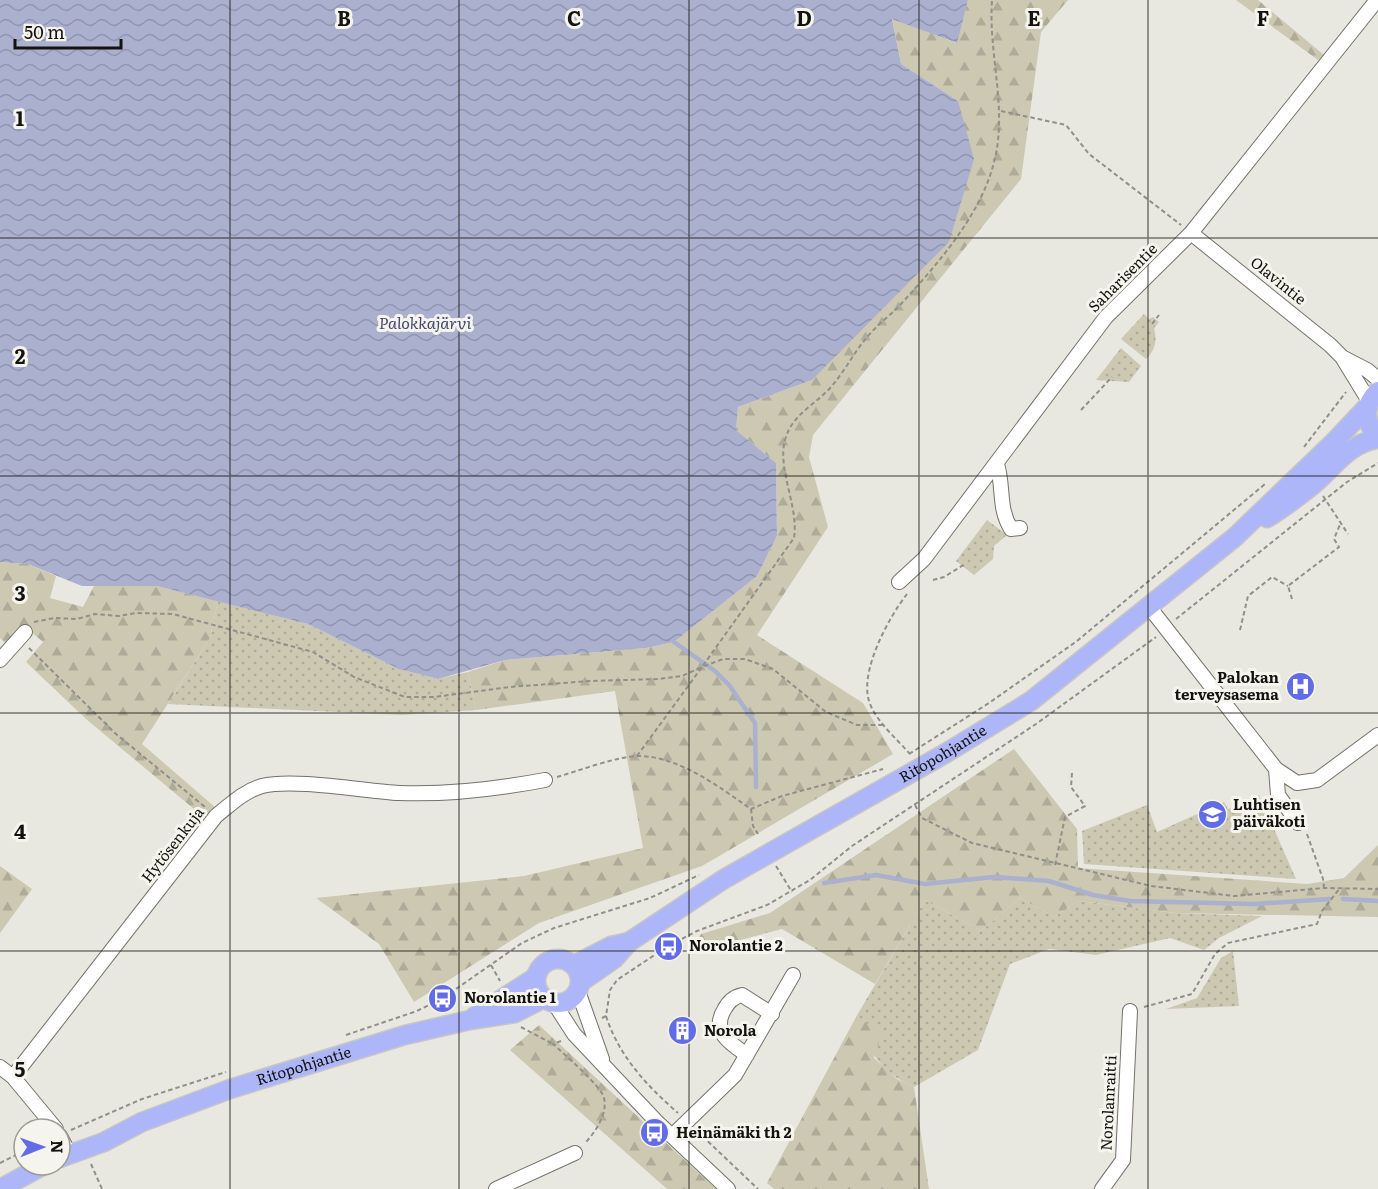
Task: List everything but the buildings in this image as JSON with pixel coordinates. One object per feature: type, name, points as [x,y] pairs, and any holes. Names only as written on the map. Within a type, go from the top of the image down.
[{"type":"main road","points":[[1371,400],[1368,423],[1378,437]]},
{"type":"main road","name":"Ritopohjantie","points":[[579,987],[614,959],[629,942],[724,879],[946,753],[1030,701],[1150,608],[1235,537],[1336,440],[1371,400]]},
{"type":"main road","name":"Ritopohjantie","points":[[1235,537],[1286,505],[1314,484],[1349,450],[1378,437]]},
{"type":"main road","name":"Ritopohjantie","points":[[574,965],[611,946],[629,942]]},
{"type":"main road","points":[[555,959],[568,961],[574,965],[579,987],[568,1001],[549,1001],[538,991],[536,977],[542,965],[555,959]]},
{"type":"main road","name":"Ritopohjantie","points":[[470,1020],[536,977]]},
{"type":"main road","name":"Ritopohjantie","points":[[72,1152],[104,1142],[142,1122],[230,1089],[405,1035],[470,1020],[515,1013],[549,1001]]},
{"type":"main road","points":[[0,1189],[22,1177]]},
{"type":"street","name":"Saharisentie","points":[[898,582],[924,560],[1106,317],[1191,233],[1377,0]]},
{"type":"street","name":"Olavintie","points":[[1191,233],[1342,357],[1378,379]]},
{"type":"street","name":"Olavintie","points":[[1342,357],[1371,400]]},
{"type":"street","points":[[998,464],[1004,518],[1011,529],[1020,528]]},
{"type":"street","points":[[1150,608],[1276,769],[1297,783],[1317,780],[1378,735]]},
{"type":"street","points":[[0,660],[25,632]]},
{"type":"street","points":[[1276,769],[1278,795],[1298,823]]},
{"type":"street","name":"Hytösenkuja","points":[[13,1077],[216,816],[243,794],[263,786],[283,784],[400,793],[453,793],[545,780]]},
{"type":"street","points":[[672,1136],[735,1075],[793,975]]},
{"type":"street","points":[[579,987],[588,1024],[604,1064]]},
{"type":"street","points":[[747,1055],[724,1037],[720,1030],[719,1020],[724,1008],[734,997],[742,994],[772,1014]]},
{"type":"street","points":[[549,1001],[574,1034],[672,1136],[728,1189]]},
{"type":"street","name":"Norolanraitti","points":[[1102,1189],[1123,1160],[1130,1011]]},
{"type":"street","points":[[0,1068],[13,1077],[48,1117]]},
{"type":"street","points":[[496,1189],[575,1153]]},
{"type":"path","points":[[637,756],[794,538],[794,514],[784,460],[784,441],[792,421],[798,414],[817,403],[847,369],[868,336],[901,305],[980,205],[994,165],[1001,111],[990,34],[992,0]]},
{"type":"path","points":[[1001,111],[1066,125],[1089,154],[1191,233]]},
{"type":"path","points":[[1152,324],[1159,315]]},
{"type":"path","points":[[1081,410],[1112,377]]},
{"type":"path","points":[[1299,452],[1356,378]]},
{"type":"path","points":[[901,759],[989,703],[1077,641],[1272,478]]},
{"type":"path","points":[[1288,586],[1339,547],[1334,539],[1341,522],[1348,534]]},
{"type":"path","points":[[933,579],[944,577],[965,564]]},
{"type":"path","points":[[1240,630],[1248,596],[1272,577],[1288,586],[1292,599]]},
{"type":"path","points":[[910,754],[884,725],[868,699],[868,678],[888,623],[911,589]]},
{"type":"path","points":[[216,816],[116,734],[28,647],[25,632],[34,621],[54,618],[77,619],[95,614],[119,616],[136,613],[173,614],[313,652],[354,677],[405,696],[434,697],[510,687],[658,679],[682,676],[723,658],[745,659],[773,669],[826,712],[857,725],[884,725]]},
{"type":"path","points":[[545,780],[637,756],[666,760],[716,784],[751,809],[753,826],[758,834]]},
{"type":"path","points":[[863,781],[892,764]]},
{"type":"path","points":[[751,809],[782,796],[883,769]]},
{"type":"path","points":[[1055,865],[1065,817],[1085,806],[1071,787],[1072,773]]},
{"type":"path","points":[[915,805],[922,818],[972,843],[1055,865],[1151,886],[1234,896],[1324,888],[1378,889]]},
{"type":"path","points":[[1298,823],[1308,834],[1324,888]]},
{"type":"path","points":[[776,867],[792,892]]},
{"type":"path","points":[[343,1036],[417,1011],[443,998],[522,943],[554,928],[650,898],[706,872]]},
{"type":"path","points":[[1130,1011],[1192,994],[1215,954],[1228,944],[1317,924],[1322,912],[1340,888]]},
{"type":"path","points":[[697,931],[668,946],[617,980],[610,990],[606,1016],[613,1039],[646,1085],[758,1189]]},
{"type":"path","points":[[588,1024],[606,1016]]},
{"type":"path","points":[[574,1034],[553,1044],[604,1095],[605,1107],[594,1134],[575,1153]]},
{"type":"path","points":[[72,1128],[142,1099],[234,1070]]},
{"type":"green space","points":[[968,0],[1068,0],[1041,32],[1021,179],[813,435],[809,457],[828,527],[757,635],[863,703],[893,754],[702,866],[539,923],[414,1002],[379,944],[316,898],[524,876],[643,848],[615,691],[476,710],[468,672],[505,660],[646,648],[674,642],[757,576],[777,536],[776,463],[736,430],[738,407],[812,380],[958,101],[901,64],[892,18],[956,43]]},
{"type":"green space","points":[[1236,0],[1258,0],[1324,55],[1318,60]]},
{"type":"green space","points":[[1144,314],[1149,319],[1153,317],[1159,322],[1154,328],[1154,348],[1146,359],[1121,339]]},
{"type":"green space","points":[[1121,348],[1141,366],[1129,382],[1096,380]]},
{"type":"green space","points":[[987,520],[1007,535],[994,546],[993,559],[974,575],[956,561]]},
{"type":"green space","points":[[0,562],[28,564],[56,576],[50,598],[83,607],[94,586],[157,586],[218,601],[210,638],[142,744],[216,808],[206,819],[86,719],[26,662],[43,642],[29,630],[8,646],[0,638]]},
{"type":"green space","points":[[218,601],[308,624],[399,669],[438,679],[468,672],[476,710],[402,715],[168,704],[210,638]]},
{"type":"green space","points":[[1014,749],[1077,829],[1078,868],[1307,884],[1344,878],[1378,845],[1378,917],[1176,913],[1078,901],[1054,917],[1020,898],[981,931],[925,900],[875,984],[782,929],[691,953],[701,934],[770,913]]},
{"type":"green space","points":[[1259,795],[1296,879],[1084,864],[1082,831],[1147,805],[1157,832],[1224,802],[1228,809]]},
{"type":"green space","points":[[0,866],[32,889],[0,933]]},
{"type":"green space","points":[[1020,898],[1054,917],[1078,901],[1176,913],[1262,916],[1219,938],[1204,950],[1170,938],[1096,955],[1049,949],[1010,964],[978,1050],[914,1087],[902,1081],[877,1059],[856,1017],[925,900],[981,931]]},
{"type":"green space","points":[[1233,951],[1239,1006],[1166,1009],[1197,998],[1221,958]]},
{"type":"green space","points":[[856,1017],[882,1032],[874,1058],[897,1079],[914,1087],[929,1189],[774,1189],[767,1183]]},
{"type":"green space","points":[[539,1025],[716,1189],[667,1189],[510,1050]]},
{"type":"water","name":"Palokkajärvi","points":[[0,0],[968,0],[957,43],[892,19],[901,64],[958,101],[974,159],[949,242],[812,380],[738,407],[736,430],[776,463],[777,536],[757,576],[674,642],[646,648],[505,660],[438,679],[399,669],[308,624],[157,586],[82,586],[28,564],[0,562]]},
{"type":"waterway","points":[[674,642],[715,671],[729,685],[755,723],[756,787]]},
{"type":"waterway","points":[[824,883],[876,875],[925,884],[994,877],[1049,881],[1093,895],[1130,901],[1255,904],[1330,899]]},
{"type":"waterway","points":[[1343,899],[1378,901]]},
{"type":"place","name":"Palokan terveysasema","points":[[1300,687]]},
{"type":"place","name":"Luhtisen päiväkoti","points":[[1212,814]]},
{"type":"place","name":"Norolantie 2","points":[[668,946]]},
{"type":"place","name":"Norolantie 1","points":[[443,998]]},
{"type":"place","name":"Norola","points":[[683,1031]]},
{"type":"place","name":"Heinämäki th 2","points":[[655,1133]]}]
